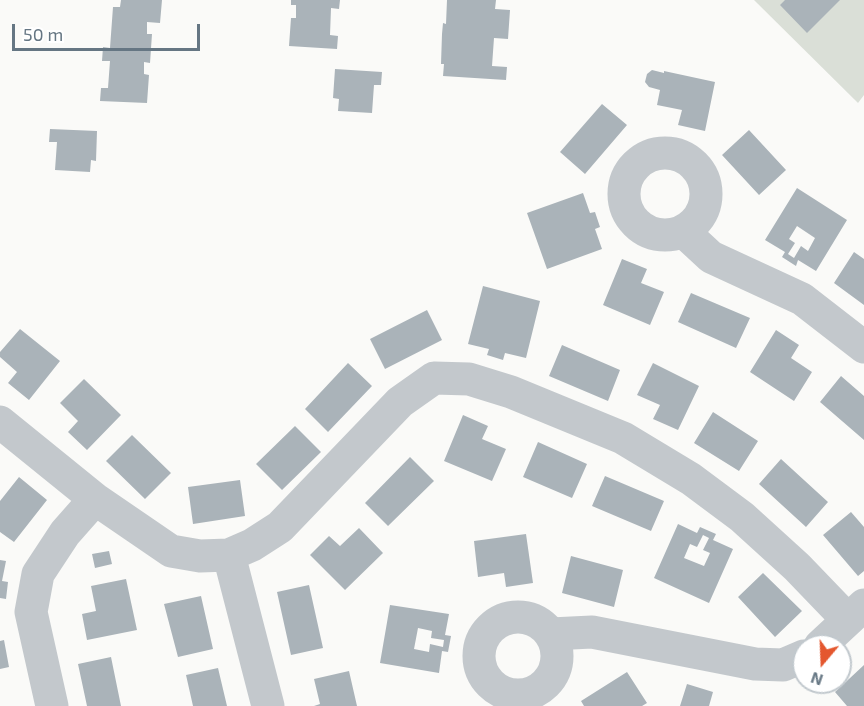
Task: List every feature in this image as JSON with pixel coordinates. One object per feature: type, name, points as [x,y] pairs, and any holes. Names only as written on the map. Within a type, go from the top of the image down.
[{"type":"street","points":[[684,231],[711,256],[802,299],[864,347]]},
{"type":"street","points":[[0,422],[95,499],[171,551],[200,556],[229,555],[252,545],[280,527],[400,402],[435,378],[469,379],[511,392],[623,438],[691,479],[742,517],[797,567],[856,612],[833,634]]},
{"type":"street","points":[[52,706],[31,612],[38,574],[64,533],[95,499]]},
{"type":"street","points":[[229,555],[268,706]]},
{"type":"street","points":[[551,634],[592,632],[755,664],[783,665],[792,661]]},
{"type":"shaded area","points":[[754,0],[864,0],[864,95],[858,103]]},
{"type":"building","points":[[121,0],[162,0],[160,23],[147,22],[147,34],[152,34],[150,63],[144,62],[144,74],[149,75],[147,103],[100,101],[101,88],[108,88],[110,61],[102,61],[103,47],[110,48],[113,7],[120,7]]},
{"type":"building","points":[[291,0],[340,0],[339,9],[331,8],[330,35],[338,36],[337,49],[289,46],[291,18],[296,18],[296,5],[291,5]]},
{"type":"building","points":[[447,0],[496,0],[495,9],[510,10],[508,39],[494,38],[492,66],[507,67],[506,80],[443,76],[442,34],[443,23],[446,24]]},
{"type":"building","points":[[785,0],[840,0],[807,33],[780,5]]},
{"type":"building","points":[[335,69],[382,72],[381,85],[374,85],[372,113],[338,111],[339,99],[333,98]]},
{"type":"building","points":[[652,70],[715,82],[705,131],[678,125],[682,110],[657,105],[660,90],[649,87],[645,82],[647,74]]},
{"type":"building","points":[[602,104],[627,125],[585,174],[560,152]]},
{"type":"building","points":[[50,129],[97,131],[96,161],[91,160],[90,172],[55,170],[57,142],[49,142]]},
{"type":"building","points":[[749,130],[786,170],[759,195],[722,155]]},
{"type":"building","points":[[797,188],[847,220],[816,271],[798,260],[796,266],[782,257],[785,252],[765,240]],"holes":[[[797,226],[815,238],[808,251],[801,246],[794,258],[788,254],[795,243],[789,239]]]},
{"type":"building","points":[[583,193],[590,213],[595,212],[600,227],[595,229],[602,249],[547,269],[527,213]]},
{"type":"building","points":[[854,252],[864,259],[864,305],[834,283]]},
{"type":"building","points":[[622,259],[647,269],[641,283],[664,292],[650,325],[603,305]]},
{"type":"building","points":[[483,286],[540,301],[526,358],[505,353],[503,360],[487,355],[489,349],[468,344]]},
{"type":"building","points":[[691,293],[750,318],[736,348],[678,322]]},
{"type":"building","points":[[427,310],[442,340],[385,369],[370,339]]},
{"type":"building","points":[[20,329],[60,361],[29,400],[8,383],[17,372],[0,357],[0,352]]},
{"type":"building","points":[[776,330],[799,345],[791,358],[812,372],[794,401],[750,372]]},
{"type":"building","points":[[562,345],[620,370],[608,401],[549,376]]},
{"type":"building","points":[[348,363],[372,386],[328,432],[305,409]]},
{"type":"building","points":[[653,363],[699,386],[678,430],[653,419],[660,405],[637,395]]},
{"type":"building","points":[[841,376],[864,396],[864,440],[820,402]]},
{"type":"building","points":[[84,379],[121,415],[87,450],[68,432],[78,421],[60,403]]},
{"type":"building","points":[[713,412],[758,441],[739,471],[694,443]]},
{"type":"building","points":[[463,415],[488,426],[482,439],[506,449],[492,481],[444,461]]},
{"type":"building","points":[[295,426],[321,452],[282,490],[256,464]]},
{"type":"building","points":[[132,435],[171,473],[145,499],[106,461]]},
{"type":"building","points":[[538,442],[587,464],[572,498],[523,477]]},
{"type":"building","points":[[410,457],[434,481],[388,526],[365,503]]},
{"type":"building","points":[[781,459],[828,502],[806,527],[759,484]]},
{"type":"building","points":[[605,476],[664,501],[651,531],[592,506]]},
{"type":"building","points":[[19,477],[47,500],[14,542],[0,532],[0,501]]},
{"type":"building","points":[[240,480],[245,516],[193,524],[188,487]]},
{"type":"building","points":[[851,512],[864,527],[864,571],[858,576],[823,535]]},
{"type":"building","points":[[678,524],[697,533],[700,527],[716,534],[713,540],[733,549],[709,603],[654,578]],"holes":[[[703,535],[709,538],[703,550],[710,553],[704,566],[684,558],[690,544],[697,547]]]},
{"type":"building","points":[[359,528],[383,553],[345,590],[310,555],[329,536],[340,546]]},
{"type":"building","points":[[526,534],[533,583],[506,587],[504,573],[478,577],[474,541]]},
{"type":"building","points":[[109,551],[112,564],[95,568],[92,554]]},
{"type":"building","points":[[571,556],[623,570],[614,607],[562,593]]},
{"type":"building","points":[[0,560],[6,561],[2,581],[8,582],[6,599],[0,598]]},
{"type":"building","points":[[763,573],[802,611],[775,637],[738,597]]},
{"type":"building","points":[[126,579],[137,630],[87,640],[82,614],[96,611],[91,586]]},
{"type":"building","points":[[309,585],[323,648],[291,655],[277,592]]},
{"type":"building","points":[[201,596],[213,649],[178,657],[164,604]]},
{"type":"building","points":[[390,605],[449,614],[445,635],[451,636],[448,652],[442,651],[439,673],[380,663]],"holes":[[[418,628],[432,631],[431,638],[444,640],[443,647],[430,644],[429,652],[414,649]]]},
{"type":"building","points":[[4,640],[9,667],[0,669],[0,641]]},
{"type":"building","points":[[111,657],[121,706],[87,706],[78,664]]},
{"type":"building","points":[[864,665],[864,706],[847,706],[837,694],[852,694],[852,676]]},
{"type":"building","points":[[218,668],[227,706],[193,706],[186,675]]},
{"type":"building","points":[[349,671],[357,706],[314,706],[320,704],[314,679]]},
{"type":"building","points":[[627,672],[647,703],[642,706],[584,706],[581,701]]},
{"type":"building","points":[[687,684],[713,692],[709,706],[680,706]]}]
